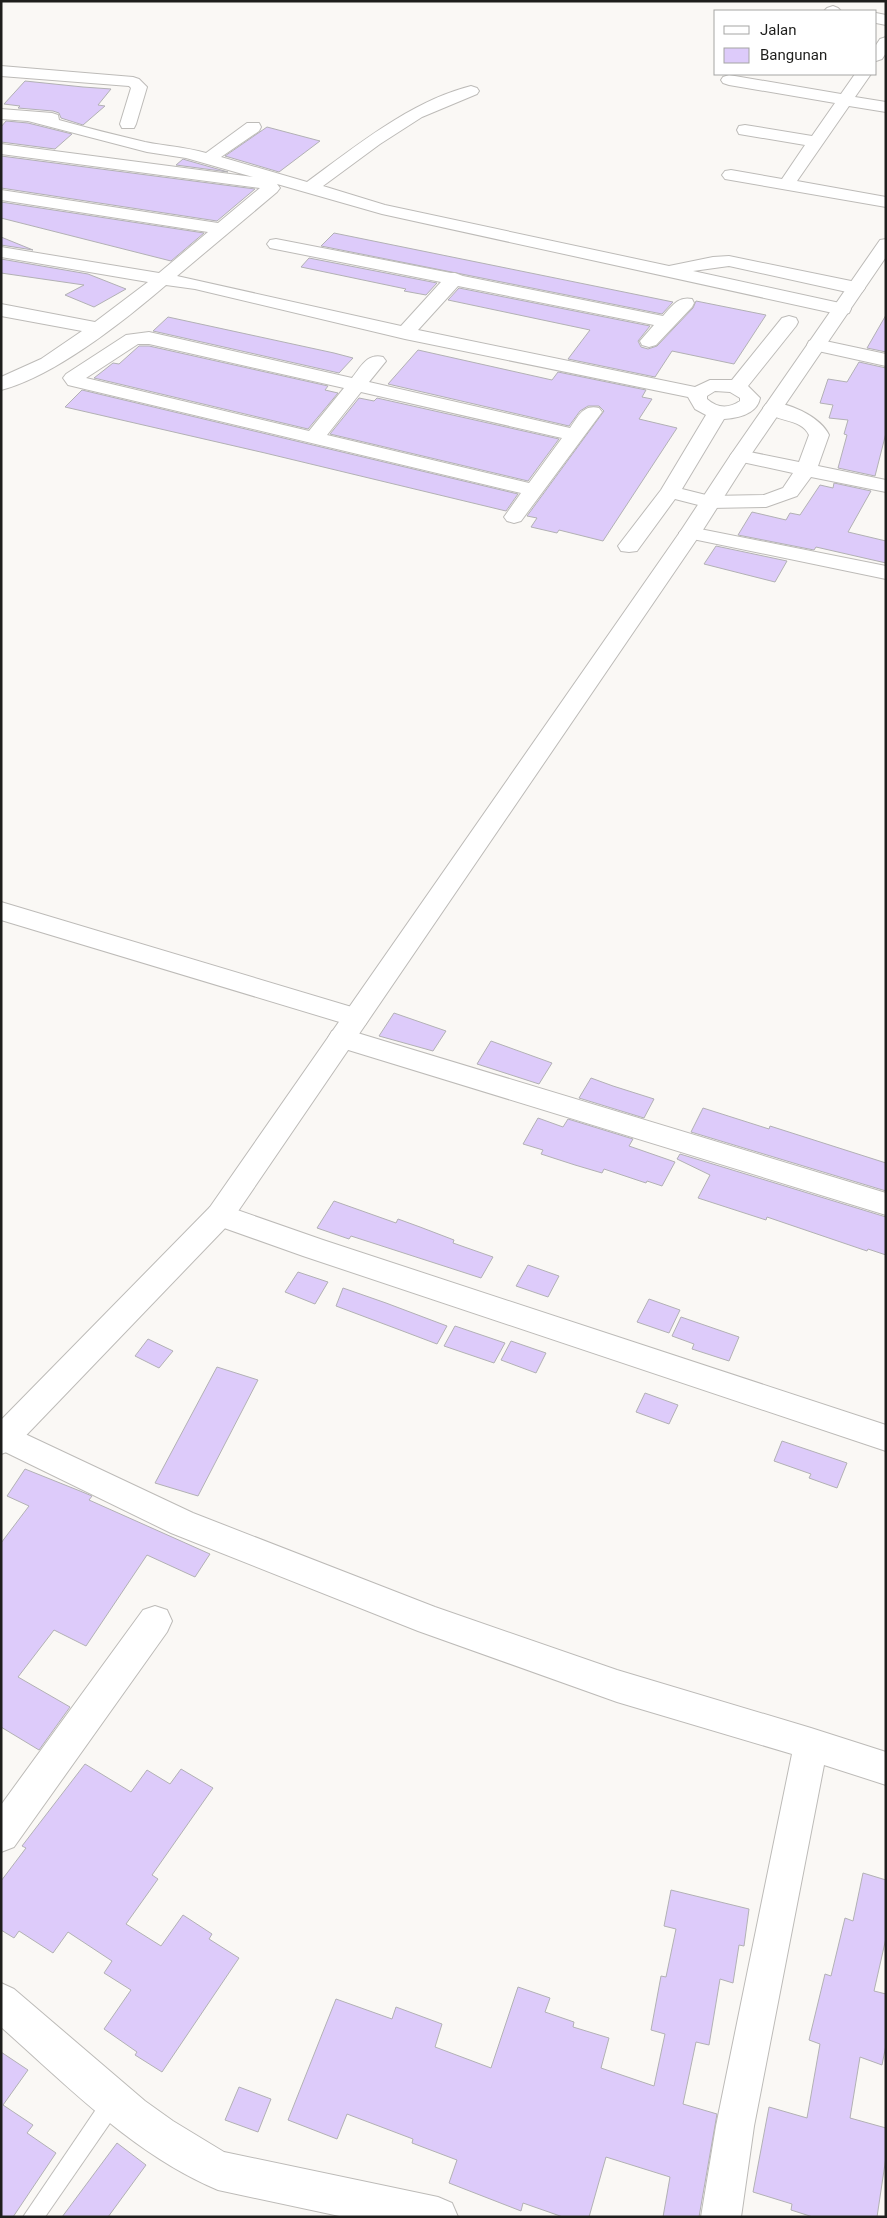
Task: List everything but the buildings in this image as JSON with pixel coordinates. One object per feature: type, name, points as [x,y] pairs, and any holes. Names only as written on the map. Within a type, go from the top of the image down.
[{"type":"street","points":[[877,55],[886,42]]},
{"type":"street","points":[[1,71],[133,82],[139,88],[128,124]]},
{"type":"street","points":[[787,184],[862,75]]},
{"type":"street","points":[[729,80],[886,107]]},
{"type":"street","points":[[311,187],[374,140],[408,119],[437,104],[470,91]]},
{"type":"street","points":[[1,114],[128,124],[188,154]]},
{"type":"street","points":[[32,116],[82,132],[208,159],[311,187],[349,201],[382,209],[842,309]]},
{"type":"street","points":[[208,159],[253,127]]},
{"type":"street","points":[[745,130],[816,142]]},
{"type":"street","points":[[1,149],[270,186],[270,190],[223,229],[178,280],[125,310],[63,353],[24,375],[1,384]]},
{"type":"street","points":[[289,182],[338,149]]},
{"type":"street","points":[[731,175],[886,202]]},
{"type":"street","points":[[1,195],[223,229]]},
{"type":"street","points":[[276,244],[455,278],[667,322]]},
{"type":"street","points":[[886,244],[758,429],[690,533],[220,1215],[3,1440],[182,1523],[430,1620],[617,1686],[811,1744],[886,1769]]},
{"type":"street","points":[[1,252],[178,280],[392,345],[426,336],[698,393],[710,386],[728,385],[741,389],[769,390],[778,401],[808,422],[818,432],[819,435],[806,470],[790,492],[775,499],[766,501],[710,502],[670,492]]},
{"type":"street","points":[[665,272],[713,262],[729,261],[856,288]]},
{"type":"street","points":[[314,438],[392,345],[455,278]]},
{"type":"street","points":[[649,341],[685,303]]},
{"type":"street","points":[[1,310],[98,328]]},
{"type":"street","points":[[741,389],[789,322]]},
{"type":"street","points":[[533,490],[75,381],[73,378],[133,338],[140,337],[574,435]]},
{"type":"street","points":[[816,345],[886,360]]},
{"type":"street","points":[[1,370],[24,375]]},
{"type":"street","points":[[629,546],[670,492],[725,412],[742,409],[749,404],[750,398],[741,389]]},
{"type":"street","points":[[698,393],[697,399],[700,404],[725,412],[741,422],[758,429]]},
{"type":"street","points":[[514,516],[592,412]]},
{"type":"street","points":[[740,456],[886,486]]},
{"type":"street","points":[[690,533],[886,573]]},
{"type":"street","points":[[1,912],[886,1204]]},
{"type":"street","points":[[220,1215],[313,1248],[886,1438]]},
{"type":"street","points":[[1,1835],[156,1621]]},
{"type":"street","points":[[721,2217],[735,2126],[811,1744]]},
{"type":"street","points":[[1,2002],[114,2100],[191,2157],[218,2170],[438,2217]]},
{"type":"lane","points":[[33,2217],[114,2100]]}]
